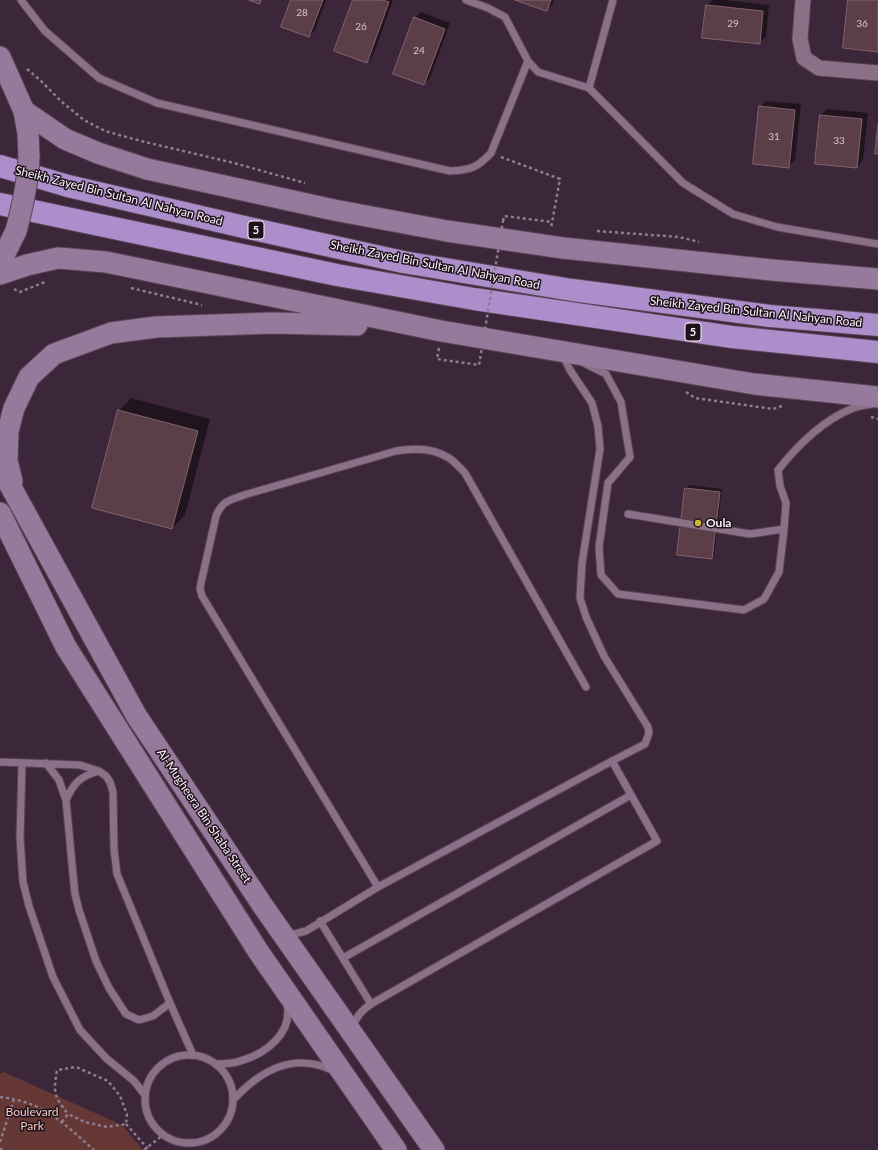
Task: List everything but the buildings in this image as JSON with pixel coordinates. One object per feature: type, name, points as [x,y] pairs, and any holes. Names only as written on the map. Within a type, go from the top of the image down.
[{"type":"highway","name":"Sheikh Zayed Bin Sultan Al Nahyan Road","points":[[0,166],[68,186],[403,262],[572,290],[770,316],[878,325]]},
{"type":"highway","name":"Sheikh Zayed Bin Sultan Al Nahyan Road","points":[[0,204],[337,276],[474,299],[732,337],[878,352]]},
{"type":"highway","points":[[770,316],[878,312]]},
{"type":"highway","points":[[732,337],[878,364]]},
{"type":"main road","points":[[0,57],[24,111],[28,133],[29,156],[28,182],[23,206],[16,231],[0,263]]},
{"type":"main road","points":[[24,111],[65,139],[147,169],[334,210],[447,231],[563,248],[772,270],[878,279]]},
{"type":"main road","points":[[0,274],[26,265],[58,258],[106,262],[440,339]]},
{"type":"main road","points":[[17,497],[7,461],[8,432],[14,408],[29,377],[54,354],[111,333],[156,327],[272,323],[316,324],[561,352],[754,384],[878,397]]},
{"type":"main road","name":"Al-Mugheera Bin Shaba Street","points":[[0,467],[136,715],[280,929],[434,1150]]},
{"type":"main road","name":"Al-Mugheera Bin Shaba Street","points":[[1,516],[66,647],[258,951],[396,1150]]},
{"type":"street","points":[[803,0],[800,39],[804,58],[819,68],[878,73]]},
{"type":"lane","points":[[21,0],[45,31],[99,78],[157,103],[450,171],[464,170],[481,164],[491,153],[528,61]]},
{"type":"lane","points":[[466,0],[488,8],[505,17],[528,61],[538,72],[589,88],[683,183],[733,214],[777,228],[878,244]]},
{"type":"lane","points":[[589,88],[613,0]]},
{"type":"lane","points":[[561,352],[606,374],[621,402],[630,457],[608,483],[599,547],[601,575],[618,594],[744,610],[764,599],[778,572],[784,529],[786,503],[780,486],[778,470],[785,460],[805,440],[828,422],[852,408],[878,403]]},
{"type":"lane","points":[[280,929],[286,933],[294,934],[306,930],[378,887],[645,744],[649,733],[648,726],[604,656],[586,617],[580,598],[582,563],[600,449],[598,426],[592,403],[570,370],[561,352]]},
{"type":"lane","points":[[378,887],[202,596],[200,583],[216,516],[221,505],[227,501],[244,495],[396,451],[418,449],[437,452],[450,458],[465,473],[586,687]]},
{"type":"lane","points":[[628,514],[750,534],[784,529]]},
{"type":"lane","points":[[0,762],[80,765],[99,771],[106,776],[110,782],[113,792],[114,849],[117,874],[193,1055]]},
{"type":"lane","points":[[353,1035],[353,1027],[356,1019],[362,1010],[370,1004],[657,841],[612,762]]},
{"type":"lane","points":[[46,763],[59,780],[66,800],[72,864],[78,905],[96,961],[108,988],[126,1014],[139,1020],[153,1016],[170,1003]]},
{"type":"lane","points":[[22,764],[20,838],[23,882],[31,913],[53,977],[80,1030],[106,1058],[134,1081],[145,1095]]},
{"type":"lane","points":[[66,800],[77,781],[88,774],[99,771]]},
{"type":"lane","points":[[342,958],[631,795]]},
{"type":"lane","points":[[320,921],[370,1004]]},
{"type":"lane","points":[[216,1064],[229,1064],[241,1061],[256,1054],[275,1042],[282,1033],[287,1022],[288,1011],[286,1000],[258,951]]},
{"type":"lane","points":[[193,1055],[208,1059],[223,1070],[233,1089],[234,1099],[231,1116],[227,1124],[221,1130],[207,1140],[199,1143],[181,1143],[163,1136],[155,1128],[148,1118],[145,1107],[145,1095],[147,1084],[160,1065],[170,1059],[193,1055]]},
{"type":"lane","points":[[234,1099],[256,1078],[281,1065],[294,1062],[308,1062],[321,1065],[334,1070],[348,1081]]},
{"type":"path","points":[[23,66],[84,120],[105,131],[234,163],[308,184]]},
{"type":"path","points":[[491,153],[560,179],[552,222],[504,216]]},
{"type":"path","points":[[440,339],[437,359],[479,365],[503,221]]},
{"type":"path","points":[[497,223],[509,225]]},
{"type":"path","points":[[544,228],[557,229]]},
{"type":"path","points":[[594,231],[679,237],[701,242]]},
{"type":"path","points":[[130,288],[205,306]]},
{"type":"path","points":[[126,1124],[107,1127],[85,1122],[68,1114],[57,1100],[54,1084],[57,1070],[76,1067],[108,1081],[120,1096],[127,1114],[126,1124],[147,1149],[163,1136]]},
{"type":"path","points":[[0,1097],[14,1099],[41,1108],[62,1122],[94,1150]]},
{"type":"path","points":[[0,1142],[14,1099]]},
{"type":"path","points":[[62,1122],[68,1114]]},
{"type":"path","points":[[0,1149],[4,1150]]},
{"type":"green space","name":"Boulevard Park","points":[[4,1072],[122,1125],[143,1150],[0,1150],[0,1074]]},
{"type":"place","name":"Oula","points":[[698,523]]}]
